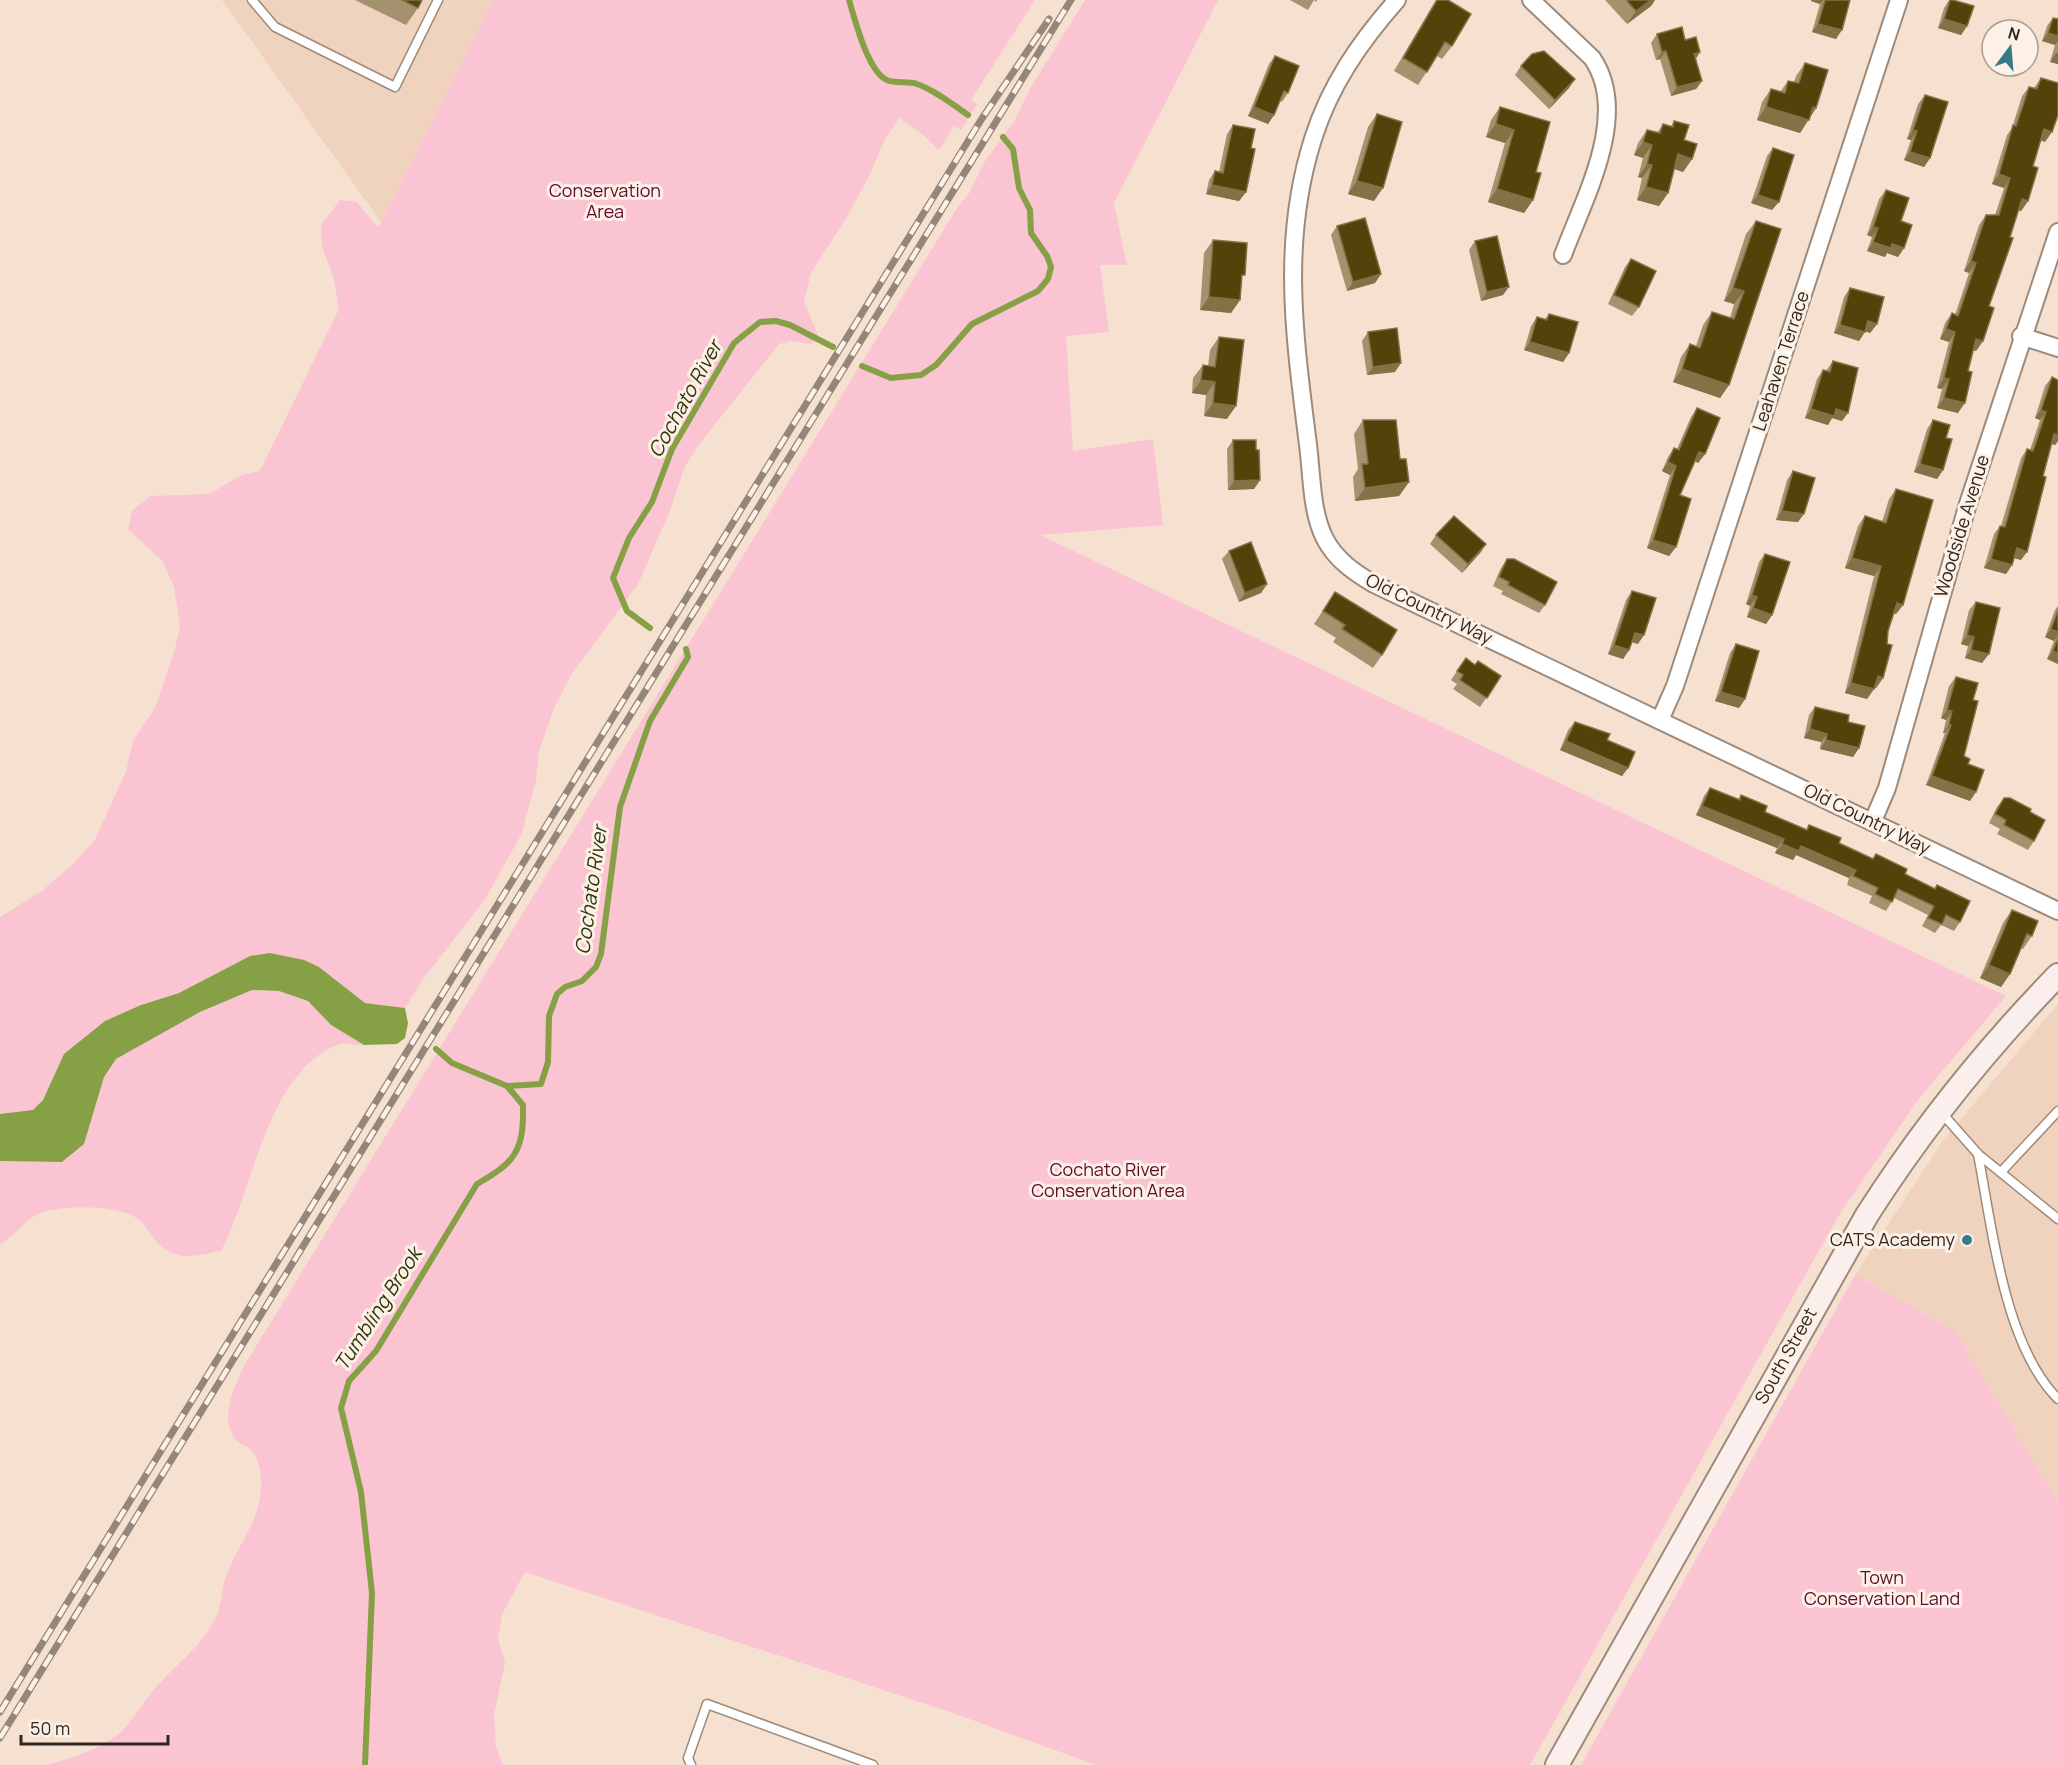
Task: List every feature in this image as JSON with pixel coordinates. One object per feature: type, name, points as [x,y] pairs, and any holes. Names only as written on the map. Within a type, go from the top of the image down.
[{"type":"main road","name":"South Street","points":[[1557,1765],[1835,1268],[1885,1187],[1940,1111],[2011,1026],[2058,975]]},
{"type":"street","name":"Old Country Way","points":[[1397,0],[1358,49],[1331,92],[1306,160],[1294,221],[1291,257],[1296,348],[1321,530],[1340,560],[1374,584],[2058,911]]},
{"type":"street","points":[[1531,0],[1592,58],[1599,69],[1607,91],[1608,119],[1602,146],[1563,255]]},
{"type":"street","name":"Leahaven Terrace","points":[[1660,720],[1678,674],[1899,0]]},
{"type":"street","name":"Woodside Avenue","points":[[1873,822],[1887,788],[1964,516],[2021,336],[2058,232]]},
{"type":"street","points":[[2021,336],[2058,348]]},
{"type":"lane","points":[[252,0],[275,27],[395,87],[438,0]]},
{"type":"lane","points":[[1940,1111],[1978,1154],[2058,1219]]},
{"type":"lane","points":[[2001,1172],[2058,1111]]},
{"type":"lane","points":[[1978,1154],[2010,1307],[2038,1373],[2058,1399]]},
{"type":"lane","points":[[691,1765],[688,1758],[707,1704],[873,1765]]},
{"type":"shaded area","points":[[222,0],[493,0],[381,222]]},
{"type":"shaded area","points":[[270,953],[304,960],[319,967],[365,1003],[405,1008],[408,1023],[405,1038],[397,1044],[364,1045],[331,1025],[308,1001],[279,991],[252,990],[200,1012],[116,1059],[104,1077],[84,1144],[62,1162],[0,1161],[0,1114],[33,1110],[43,1100],[64,1054],[105,1021],[141,1005],[179,993],[250,956]]},
{"type":"shaded area","name":"CATS Academy","points":[[2058,1004],[2058,1502],[1955,1331],[1855,1275],[1944,1139]]},
{"type":"green space","name":"Conservation Area","points":[[493,0],[1035,0],[971,100],[977,104],[961,130],[954,126],[939,150],[920,132],[899,118],[885,139],[869,176],[848,215],[811,273],[804,302],[818,335],[811,344],[791,341],[779,344],[701,442],[685,466],[670,511],[638,584],[571,675],[554,708],[539,751],[536,781],[521,835],[484,901],[423,979],[405,1008],[365,1003],[319,967],[250,956],[179,993],[141,1005],[64,1054],[43,1100],[33,1111],[0,1114],[0,917],[42,891],[72,865],[95,840],[126,771],[133,741],[155,708],[175,649],[180,626],[174,587],[163,562],[128,529],[132,511],[151,496],[209,494],[242,475],[260,471],[339,309],[334,279],[322,247],[321,225],[340,200],[357,202],[378,228]]},
{"type":"green space","name":"Cochato River Conservation Area","points":[[1085,0],[1218,0],[1114,203],[1127,265],[1100,265],[1109,332],[1066,336],[1073,451],[1153,439],[1163,525],[1040,535],[2006,996],[1917,1101],[1839,1215],[1530,1765],[1096,1765],[953,1713],[525,1572],[502,1614],[498,1639],[505,1663],[494,1715],[496,1747],[503,1765],[45,1765],[89,1751],[119,1734],[148,1697],[209,1629],[218,1611],[226,1575],[253,1520],[260,1500],[261,1479],[254,1453],[236,1440],[228,1422],[230,1403],[244,1366],[957,208],[968,195],[985,161],[1013,123],[1031,87]]},
{"type":"green space","points":[[252,990],[279,991],[308,1001],[331,1025],[364,1045],[337,1045],[313,1059],[294,1080],[278,1106],[265,1136],[221,1251],[188,1256],[173,1253],[158,1244],[141,1221],[135,1217],[113,1210],[86,1207],[58,1209],[36,1215],[0,1244],[0,1161],[63,1162],[84,1144],[104,1077],[116,1059],[200,1012]]},
{"type":"green space","name":"Town Conservation Land","points":[[1855,1275],[1955,1331],[2058,1502],[2058,1765],[1581,1765]]},
{"type":"building","points":[[402,0],[422,0],[418,8]]},
{"type":"building","points":[[1437,0],[1448,0],[1471,14],[1452,46],[1445,42],[1427,72],[1403,58]]},
{"type":"building","points":[[1626,0],[1651,0],[1636,11]]},
{"type":"building","points":[[1825,0],[1850,0],[1842,30],[1818,24]]},
{"type":"building","points":[[1950,0],[1974,6],[1967,26],[1944,19]]},
{"type":"building","points":[[2053,18],[2058,19],[2058,36],[2048,33]]},
{"type":"building","points":[[1682,27],[1685,40],[1696,37],[1700,52],[1694,54],[1702,81],[1677,87],[1666,51],[1662,52],[1657,34]]},
{"type":"building","points":[[1544,51],[1575,79],[1555,100],[1521,66],[1532,54]]},
{"type":"building","points":[[1275,56],[1299,66],[1288,93],[1284,91],[1274,115],[1254,107]]},
{"type":"building","points":[[1805,63],[1828,70],[1816,108],[1813,107],[1809,120],[1766,107],[1771,89],[1785,93],[1788,81],[1799,83]]},
{"type":"building","points":[[2041,78],[2058,83],[2058,115],[2052,132],[2044,129],[2033,166],[2038,168],[2028,201],[2022,199],[2010,237],[2013,238],[1989,306],[1994,308],[1983,341],[1976,339],[1968,371],[1972,372],[1965,403],[1944,398],[1949,379],[1944,378],[1955,332],[1946,329],[1952,313],[1958,316],[1976,263],[1971,261],[1986,215],[1999,215],[2010,178],[1999,174],[2013,125],[2016,126],[2029,87],[2037,89]]},
{"type":"building","points":[[1925,95],[1948,102],[1930,158],[1910,152],[1917,131],[1913,130]]},
{"type":"building","points":[[1500,107],[1550,122],[1536,172],[1541,173],[1533,200],[1497,189],[1514,130],[1496,124]]},
{"type":"building","points":[[1377,114],[1402,122],[1383,188],[1357,181]]},
{"type":"building","points":[[1674,121],[1689,125],[1684,140],[1697,144],[1692,159],[1678,154],[1668,193],[1646,187],[1652,165],[1647,164],[1652,145],[1643,142],[1647,130],[1660,133],[1663,124],[1673,127]]},
{"type":"building","points":[[1233,125],[1255,129],[1251,148],[1255,149],[1246,192],[1212,185],[1215,171],[1223,173]]},
{"type":"building","points":[[1773,148],[1794,155],[1779,202],[1758,195]]},
{"type":"building","points":[[1886,190],[1909,198],[1901,221],[1912,225],[1904,248],[1892,244],[1891,248],[1873,242],[1878,228],[1873,227]]},
{"type":"building","points":[[1365,218],[1381,274],[1353,282],[1337,226]]},
{"type":"building","points":[[1756,221],[1781,229],[1729,385],[1682,369],[1690,344],[1700,348],[1712,312],[1734,319],[1744,291],[1733,288]]},
{"type":"building","points":[[1497,236],[1509,287],[1487,292],[1475,241]]},
{"type":"building","points":[[1213,240],[1247,243],[1245,275],[1242,275],[1240,300],[1209,297]]},
{"type":"building","points":[[1631,259],[1656,271],[1639,307],[1614,295]]},
{"type":"building","points":[[1850,288],[1884,297],[1877,324],[1868,321],[1865,332],[1840,325]]},
{"type":"building","points":[[1549,314],[1578,322],[1569,353],[1530,342],[1537,317],[1547,320]]},
{"type":"building","points":[[1397,328],[1401,363],[1373,367],[1368,332]]},
{"type":"building","points":[[1219,337],[1244,340],[1236,406],[1213,403],[1215,382],[1201,380],[1203,365],[1215,367]]},
{"type":"building","points":[[1833,361],[1858,368],[1848,413],[1836,409],[1834,416],[1811,409],[1823,370],[1830,372]]},
{"type":"building","points":[[2052,377],[2058,380],[2058,435],[2054,434],[2027,552],[2017,548],[2012,565],[1991,559],[2000,526],[2005,527],[2027,449],[2033,451],[2046,412],[2041,410]]},
{"type":"building","points":[[1697,408],[1720,418],[1705,454],[1699,452],[1680,495],[1691,499],[1676,547],[1653,540],[1676,466],[1668,462],[1674,448],[1679,450]]},
{"type":"building","points":[[1363,420],[1396,420],[1400,459],[1406,459],[1409,482],[1365,488],[1362,464],[1368,464]]},
{"type":"building","points":[[1933,420],[1950,425],[1946,438],[1952,439],[1943,470],[1920,464]]},
{"type":"building","points":[[1233,440],[1256,440],[1256,450],[1259,450],[1260,480],[1234,481]]},
{"type":"building","points":[[1793,471],[1815,478],[1804,514],[1782,511]]},
{"type":"building","points":[[1896,489],[1933,500],[1903,605],[1897,603],[1888,631],[1887,644],[1892,645],[1883,678],[1878,676],[1874,689],[1851,683],[1881,566],[1852,558],[1865,516],[1886,523]]},
{"type":"building","points":[[1454,516],[1486,544],[1468,564],[1436,535]]},
{"type":"building","points":[[1251,542],[1267,584],[1245,593],[1229,551]]},
{"type":"building","points":[[1765,554],[1790,562],[1772,615],[1753,608],[1757,597],[1752,595]]},
{"type":"building","points":[[1507,559],[1514,559],[1557,582],[1545,605],[1508,585],[1509,582],[1499,577]]},
{"type":"building","points":[[1632,591],[1656,598],[1644,635],[1635,633],[1629,650],[1614,645]]},
{"type":"building","points":[[1335,592],[1397,630],[1382,655],[1342,629],[1345,625],[1323,611]]},
{"type":"building","points":[[1976,602],[2000,608],[1989,654],[1971,650],[1974,637],[1967,635]]},
{"type":"building","points":[[2058,610],[2058,632],[2051,629]]},
{"type":"building","points":[[2058,637],[2058,653],[2053,651]]},
{"type":"building","points":[[1736,644],[1759,651],[1745,699],[1721,692]]},
{"type":"building","points":[[1466,658],[1475,665],[1478,661],[1501,676],[1487,698],[1460,680],[1463,675],[1457,671]]},
{"type":"building","points":[[1956,677],[1978,683],[1973,700],[1978,701],[1964,756],[1970,759],[1968,764],[1984,770],[1976,792],[1932,776],[1951,725],[1949,724],[1952,711],[1947,710]]},
{"type":"building","points":[[1815,707],[1849,715],[1848,722],[1865,726],[1859,748],[1826,740],[1827,734],[1810,729]]},
{"type":"building","points":[[1575,722],[1610,734],[1607,740],[1635,752],[1628,768],[1566,741]]},
{"type":"building","points":[[1710,788],[1740,800],[1741,795],[1767,806],[1765,812],[1807,830],[1809,825],[1841,838],[1839,843],[1873,859],[1876,854],[1907,869],[1905,874],[1935,889],[1937,885],[1970,901],[1960,922],[1946,915],[1942,924],[1928,918],[1934,906],[1898,889],[1892,902],[1875,894],[1878,888],[1853,876],[1856,870],[1801,846],[1799,851],[1782,844],[1784,839],[1702,806]]},
{"type":"building","points":[[2004,798],[2010,798],[2031,809],[2030,812],[2045,820],[2034,841],[2004,825],[2006,820],[1995,814]]},
{"type":"building","points":[[2012,910],[2038,921],[2032,936],[2027,934],[2010,974],[1989,965]]},
{"type":"waterway","name":"Cochato River","points":[[849,0],[867,54],[885,79],[924,87],[968,115]]},
{"type":"waterway","name":"Cochato River","points":[[862,366],[891,378],[921,375],[936,365],[972,324],[1038,291],[1048,279],[1051,267],[1047,256],[1031,233],[1030,210],[1019,188],[1013,149],[1003,137]]},
{"type":"waterway","name":"Cochato River","points":[[650,628],[627,611],[613,578],[629,538],[652,502],[672,449],[734,343],[760,322],[776,321],[790,325],[833,347]]},
{"type":"waterway","name":"Cochato River","points":[[436,1049],[452,1063],[507,1086],[541,1084],[548,1062],[549,1016],[557,994],[565,987],[582,981],[596,967],[601,954],[620,807],[650,721],[688,657],[686,649]]},
{"type":"waterway","name":"Tumbling Brook","points":[[365,1765],[372,1593],[361,1492],[341,1408],[349,1381],[376,1351],[477,1184],[501,1169],[515,1153],[522,1133],[523,1105],[507,1086]]},
{"type":"railway","points":[[0,1738],[1071,0]]},
{"type":"railway","points":[[0,1712],[981,120],[1049,19]]},
{"type":"place","name":"CATS Academy","points":[[1967,1240]]}]
